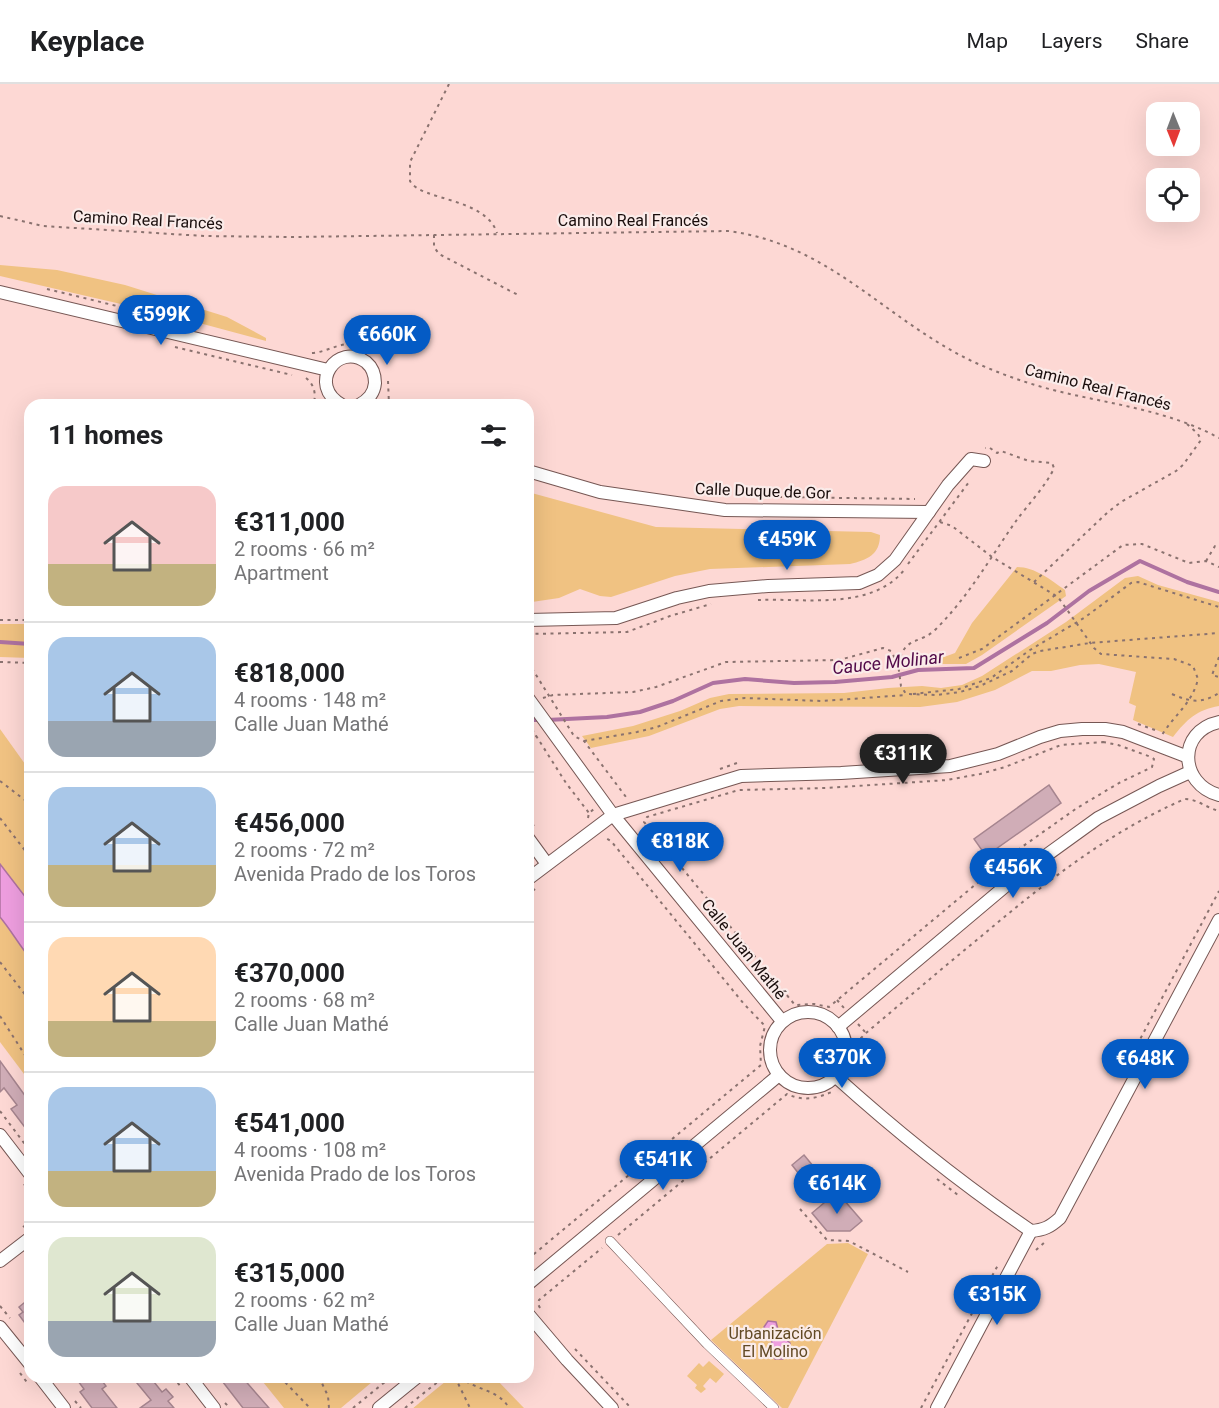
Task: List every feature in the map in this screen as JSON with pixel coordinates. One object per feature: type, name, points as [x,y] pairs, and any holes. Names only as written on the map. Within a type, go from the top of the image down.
[{"type":"street","points":[[0,292],[328,370]]},
{"type":"street","points":[[334,399],[329,395],[326,387],[328,370],[333,364],[347,357],[356,357],[369,365],[375,380],[368,399]]},
{"type":"street","points":[[534,620],[616,618],[677,598],[709,591],[768,586],[859,583],[870,580],[886,569],[971,459],[984,461]]},
{"type":"street","name":"Calle Duque de Gor","points":[[534,473],[600,492],[725,510],[929,512]]},
{"type":"street","name":"Calle Juan Mathé","points":[[534,706],[613,815],[782,1021]]},
{"type":"street","points":[[1219,722],[1205,727],[1196,735],[1190,745],[1188,757],[1190,772],[1201,786],[1219,795]]},
{"type":"street","points":[[534,874],[613,815],[741,776],[950,766],[977,761],[1060,731],[1105,729],[1123,732],[1188,757]]},
{"type":"street","points":[[838,1027],[1015,878],[1098,818],[1190,772]]},
{"type":"street","points":[[534,846],[547,864]]},
{"type":"street","points":[[835,1076],[895,1129],[948,1171],[1037,1230],[1051,1227],[1060,1218],[1219,920]]},
{"type":"street","points":[[817,1013],[829,1018],[838,1027],[846,1046],[842,1067],[835,1076],[821,1085],[803,1087],[794,1085],[779,1075],[773,1065],[770,1041],[782,1021],[793,1014],[817,1013]]},
{"type":"street","points":[[534,1279],[779,1075]]},
{"type":"street","points":[[0,1135],[24,1166]]},
{"type":"street","points":[[937,1408],[1037,1230]]},
{"type":"street","points":[[610,1241],[707,1344],[774,1408]]},
{"type":"street","points":[[0,1261],[24,1243]]},
{"type":"street","points":[[534,1321],[612,1408]]},
{"type":"street","points":[[0,1327],[24,1366]]},
{"type":"street","points":[[45,1383],[64,1408]]},
{"type":"street","points":[[195,1383],[214,1408]]},
{"type":"street","points":[[379,1408],[410,1383]]},
{"type":"path","points":[[448,84],[410,162],[411,181],[417,188],[453,200],[489,218],[494,223],[497,233]]},
{"type":"path","name":"Camino Real Francés","points":[[0,216],[43,226],[173,235],[293,237],[728,231],[754,235],[782,243],[819,261],[926,334],[962,356],[994,371],[1054,390],[1184,422],[1219,438]]},
{"type":"path","points":[[434,235],[434,247],[440,254],[520,296]]},
{"type":"path","points":[[167,345],[266,370],[296,375]]},
{"type":"path","points":[[303,376],[311,382],[315,391],[314,399]]},
{"type":"path","points":[[1034,582],[1096,521],[1155,481],[1169,476],[1186,461],[1201,440],[1198,434],[1184,422]]},
{"type":"path","points":[[898,664],[903,649],[929,636],[969,593],[1054,468],[1052,463],[1029,461],[1000,451],[997,453],[990,448],[978,448]]},
{"type":"path","points":[[770,497],[918,499]]},
{"type":"path","points":[[929,512],[940,522],[952,525],[992,557],[1055,595],[1098,651],[1106,655],[1174,659],[1189,663],[1195,669],[1198,679],[1188,701],[1157,745],[1152,767],[1077,808],[1012,854],[829,1007],[814,1004],[795,1005],[644,822],[647,818],[739,790],[827,788],[961,778],[996,769],[1069,743],[1157,745],[1168,737]]},
{"type":"path","points":[[959,658],[982,650],[1123,545],[1142,544],[1189,563],[1206,561],[1219,567]]},
{"type":"path","points":[[1206,561],[1212,549],[1219,546]]},
{"type":"path","points":[[584,741],[657,727],[721,701],[745,699],[821,701],[959,689],[991,678],[1134,582],[1219,607]]},
{"type":"path","points":[[0,620],[24,620]]},
{"type":"path","points":[[908,695],[960,692],[1002,676],[1036,652],[1090,643],[1219,633]]},
{"type":"path","points":[[534,701],[553,695],[633,693],[726,662],[839,660],[883,648],[891,651],[898,664],[901,686],[908,695]]},
{"type":"path","points":[[1219,657],[1212,675],[1219,677]]},
{"type":"path","points":[[0,662],[24,663]]},
{"type":"path","points":[[534,672],[574,736],[584,741],[624,795],[632,798]]},
{"type":"path","points":[[1172,694],[1188,701],[1204,700],[1219,693]]},
{"type":"path","points":[[1132,722],[1153,728],[1157,745]]},
{"type":"path","points":[[534,732],[566,783],[589,813]]},
{"type":"path","points":[[718,769],[738,763]]},
{"type":"path","points":[[0,781],[24,799]]},
{"type":"path","points":[[857,1079],[852,1074],[857,1042],[1038,889],[1082,856],[1185,798],[1219,811]]},
{"type":"path","points":[[0,818],[24,849]]},
{"type":"path","points":[[534,1254],[761,1065],[760,1046],[765,1026],[744,1004],[616,848]]},
{"type":"path","points":[[1133,1053],[1219,891]]},
{"type":"path","points":[[0,962],[24,993]]},
{"type":"path","points":[[0,1016],[24,1054]]},
{"type":"path","points":[[543,1312],[539,1307],[539,1300],[787,1094],[811,1099],[834,1091],[841,1097]]},
{"type":"path","points":[[0,1111],[24,1143]]},
{"type":"path","points":[[934,1177],[960,1196]]},
{"type":"path","points":[[800,1209],[827,1240],[849,1241],[908,1272]]},
{"type":"path","points":[[921,1408],[1000,1261]]},
{"type":"path","points":[[573,1347],[631,1408]]},
{"type":"path","points":[[31,1383],[33,1389]]},
{"type":"path","points":[[285,1383],[310,1408]]},
{"type":"path","points":[[322,1383],[328,1396],[329,1408]]},
{"type":"path","points":[[353,1408],[384,1383]]},
{"type":"path","points":[[405,1408],[435,1383]]},
{"type":"path","points":[[458,1383],[470,1408]]},
{"type":"path","points":[[468,1383],[499,1395],[508,1408]]},
{"type":"green space","points":[[0,265],[57,270],[125,285],[227,317],[266,338],[266,341],[177,317],[0,276]]},
{"type":"green space","points":[[534,494],[656,527],[871,532],[880,535],[878,547],[871,556],[850,564],[710,569],[675,576],[611,597],[580,589],[559,598],[534,602]]},
{"type":"green space","points":[[1017,567],[1030,569],[1042,575],[1065,590],[1066,596],[966,664],[925,664],[955,653],[972,623]]},
{"type":"green space","points":[[1138,576],[1158,585],[1219,602],[1219,706],[1193,716],[1173,737],[1133,720],[1136,706],[1129,703],[1136,672],[1099,664],[1051,671],[1032,671],[995,690],[957,702],[920,707],[739,706],[720,709],[649,736],[591,748],[582,736],[633,726],[680,711],[710,698],[729,694],[844,693],[888,688],[922,686],[941,688],[962,685],[982,676],[1066,622],[1125,578]]},
{"type":"green space","points":[[0,624],[24,624],[24,658],[0,657]]},
{"type":"green space","points":[[0,729],[24,763],[24,1074],[0,1042]]},
{"type":"green space","name":"Urbanización El Molino","points":[[848,1243],[868,1254],[788,1408],[782,1408],[711,1340],[827,1244]]},
{"type":"green space","points":[[709,1361],[724,1374],[716,1383],[710,1378],[703,1386],[706,1389],[701,1393],[695,1388],[697,1385],[687,1376],[699,1363],[703,1367]]},
{"type":"green space","points":[[264,1383],[371,1383],[341,1408],[284,1408]]},
{"type":"green space","points":[[444,1383],[500,1383],[524,1408],[413,1408]]},
{"type":"shaded area","points":[[0,864],[24,895],[24,950],[0,917]]},
{"type":"shaded area","points":[[768,1321],[776,1322],[779,1333],[790,1343],[789,1353],[783,1359],[775,1359],[770,1354],[772,1340],[765,1333],[764,1327]]},
{"type":"pier","points":[[374,1383],[402,1383],[419,1403],[413,1408],[382,1408],[367,1389]]},
{"type":"building","points":[[1049,785],[1061,803],[986,856],[974,839]]},
{"type":"building","points":[[0,1061],[24,1094],[24,1126],[11,1109],[17,1105],[4,1088],[0,1092]]},
{"type":"building","points":[[804,1155],[818,1172],[806,1183],[792,1165]]},
{"type":"building","points":[[837,1192],[862,1221],[850,1231],[827,1231],[812,1213]]},
{"type":"building","points":[[24,1303],[24,1322],[19,1315],[23,1312],[19,1307]]},
{"type":"building","points":[[80,1383],[104,1383],[106,1386],[102,1389],[117,1408],[92,1408],[80,1392],[84,1389]]},
{"type":"building","points":[[137,1383],[155,1383],[162,1392],[166,1389],[173,1397],[168,1401],[174,1408],[140,1408],[151,1400]]},
{"type":"building","points":[[224,1383],[247,1383],[269,1408],[243,1408]]},
{"type":"waterway","name":"Cauce Molinar","points":[[547,720],[607,717],[640,712],[673,701],[713,683],[745,679],[794,683],[835,682],[892,677],[918,670],[974,668],[1047,623],[1089,591],[1140,561],[1187,582],[1219,592]]},
{"type":"waterway","name":"Cauce Molinar","points":[[0,642],[24,644]]},
{"type":"waterway","name":"Cauce Molinar","points":[[534,720],[539,720]]}]
